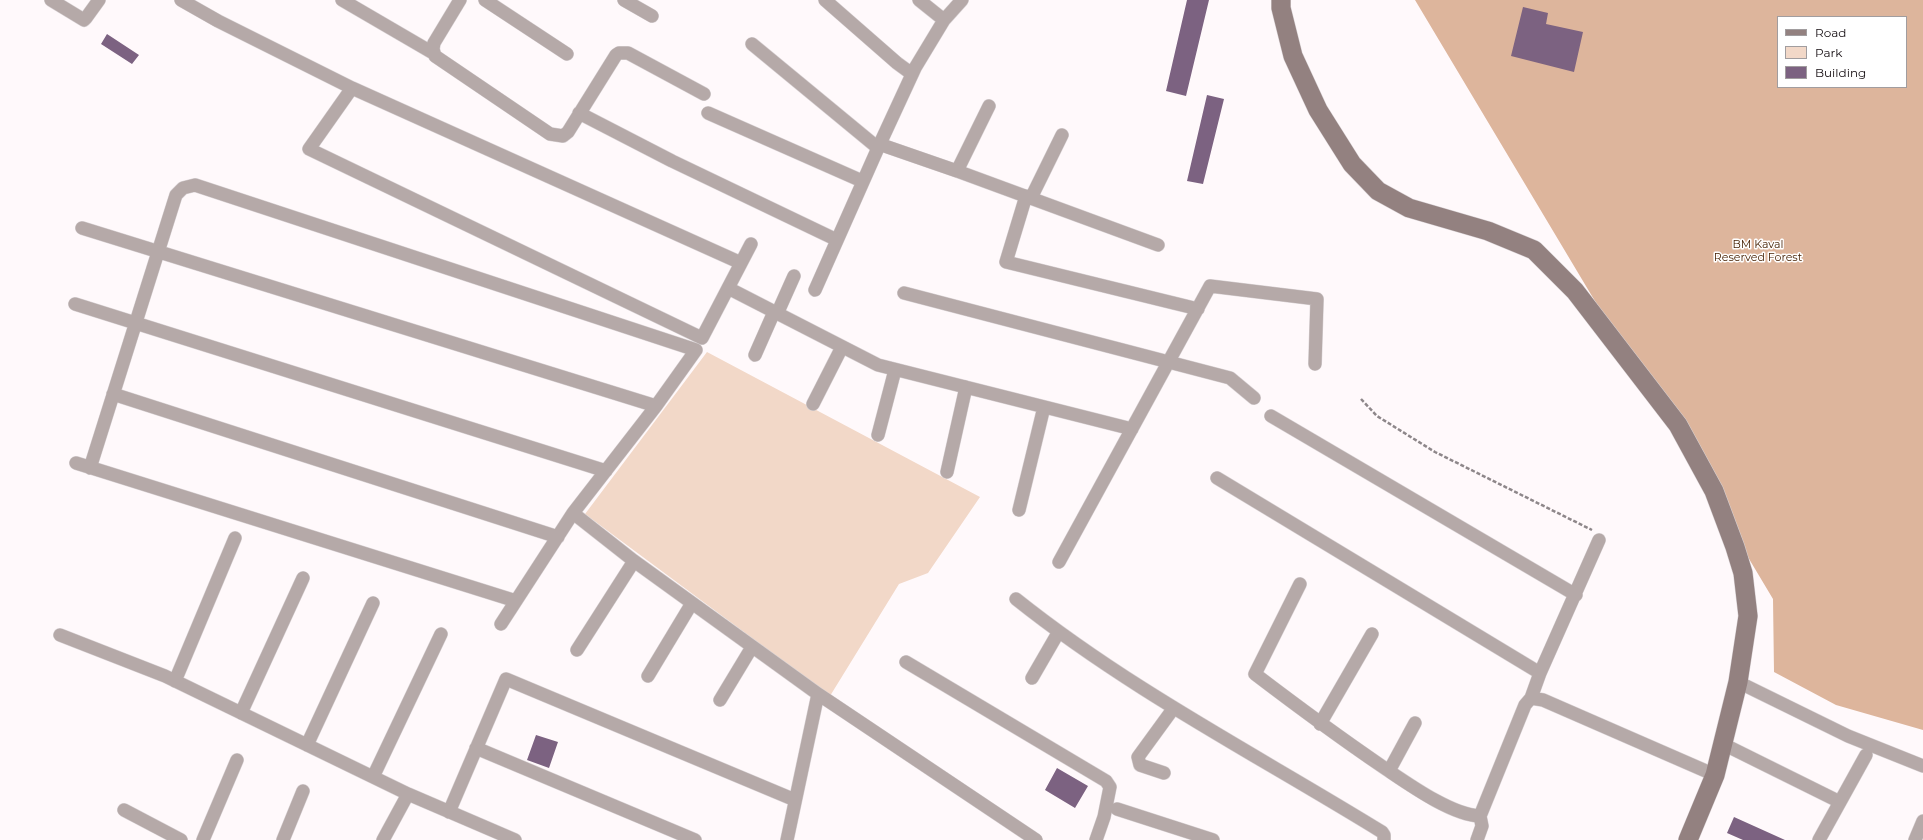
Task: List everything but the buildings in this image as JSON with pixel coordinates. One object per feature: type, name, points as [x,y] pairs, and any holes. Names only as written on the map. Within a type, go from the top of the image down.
[{"type":"main road","points":[[1281,0],[1280,8],[1293,56],[1318,110],[1352,164],[1378,191],[1409,208],[1488,231],[1534,250],[1575,291],[1678,425],[1714,491],[1743,573],[1748,616],[1738,682],[1715,775],[1688,840]]},
{"type":"street","points":[[52,0],[84,20],[99,0]]},
{"type":"street","points":[[181,0],[218,21],[352,88],[741,263]]},
{"type":"street","points":[[342,0],[433,53],[435,56],[550,134],[566,134],[616,55],[624,52],[704,94]]},
{"type":"street","points":[[433,53],[434,43],[460,0]]},
{"type":"street","points":[[485,0],[566,54]]},
{"type":"street","points":[[624,0],[652,16]]},
{"type":"street","points":[[824,0],[897,64],[912,74]]},
{"type":"street","points":[[919,0],[944,20]]},
{"type":"street","points":[[815,290],[878,146],[912,74],[944,20],[962,0]]},
{"type":"street","points":[[752,44],[878,146],[957,171],[1158,245]]},
{"type":"street","points":[[352,88],[309,149],[702,338],[751,244]]},
{"type":"street","points":[[957,171],[989,106]]},
{"type":"street","points":[[579,113],[672,161],[837,240]]},
{"type":"street","points":[[708,113],[862,182]]},
{"type":"street","points":[[1062,135],[1028,197],[1006,262],[1198,309]]},
{"type":"street","points":[[90,468],[176,195],[183,188],[195,185],[696,350],[656,406],[573,514],[501,624]]},
{"type":"street","points":[[82,228],[656,406]]},
{"type":"street","points":[[755,355],[794,276]]},
{"type":"street","points":[[1059,562],[1210,286],[1317,299],[1315,364]]},
{"type":"street","points":[[728,288],[878,365],[1132,429]]},
{"type":"street","points":[[904,293],[1230,378],[1254,398]]},
{"type":"street","points":[[75,304],[606,471]]},
{"type":"street","points":[[813,404],[842,347]]},
{"type":"street","points":[[878,435],[895,370]]},
{"type":"street","points":[[947,472],[966,387]]},
{"type":"street","points":[[113,394],[558,537]]},
{"type":"street","points":[[1019,510],[1044,407]]},
{"type":"street","points":[[1271,416],[1576,596]]},
{"type":"street","points":[[76,463],[516,601]]},
{"type":"street","points":[[1217,478],[1540,673]]},
{"type":"street","points":[[573,514],[634,561],[818,694],[1036,840]]},
{"type":"street","points":[[175,681],[235,538]]},
{"type":"street","points":[[1477,840],[1482,826],[1480,816],[1525,705],[1531,698],[1540,673],[1600,540]]},
{"type":"street","points":[[577,650],[634,561]]},
{"type":"street","points":[[241,713],[303,578]]},
{"type":"street","points":[[1300,584],[1255,674],[1320,724],[1424,794],[1470,814],[1480,816]]},
{"type":"street","points":[[1016,599],[1058,633],[1173,709],[1382,832],[1384,835],[1384,840]]},
{"type":"street","points":[[307,745],[373,603]]},
{"type":"street","points":[[648,676],[692,603]]},
{"type":"street","points":[[1032,678],[1058,633]]},
{"type":"street","points":[[373,778],[441,634]]},
{"type":"street","points":[[1320,724],[1372,634]]},
{"type":"street","points":[[60,635],[175,681],[373,778],[516,840]]},
{"type":"street","points":[[720,700],[752,647]]},
{"type":"street","points":[[906,662],[1106,781],[1110,787],[1104,817],[1096,840]]},
{"type":"street","points":[[449,812],[506,679],[795,800]]},
{"type":"street","points":[[1738,682],[1848,736],[1923,766]]},
{"type":"street","points":[[787,840],[818,694]]},
{"type":"street","points":[[1531,698],[1543,700],[1715,775]]},
{"type":"street","points":[[1164,773],[1140,765],[1138,757],[1173,709]]},
{"type":"street","points":[[1389,771],[1415,723]]},
{"type":"street","points":[[1723,744],[1840,802]]},
{"type":"street","points":[[476,748],[695,840]]},
{"type":"street","points":[[1819,840],[1866,755]]},
{"type":"street","points":[[204,840],[237,760]]},
{"type":"street","points":[[283,840],[303,791]]},
{"type":"street","points":[[383,840],[408,794]]},
{"type":"street","points":[[1117,808],[1213,840]]},
{"type":"street","points":[[124,810],[181,840]]},
{"type":"street","points":[[1915,840],[1923,821]]},
{"type":"path","points":[[1361,399],[1377,416],[1435,452],[1592,529],[1600,540]]},
{"type":"green space","name":"BM Kaval Reserved Forest","points":[[1415,0],[1923,0],[1923,730],[1836,705],[1774,672],[1773,599]]},
{"type":"green space","points":[[707,352],[980,497],[928,573],[899,584],[830,696],[585,514]]}]
